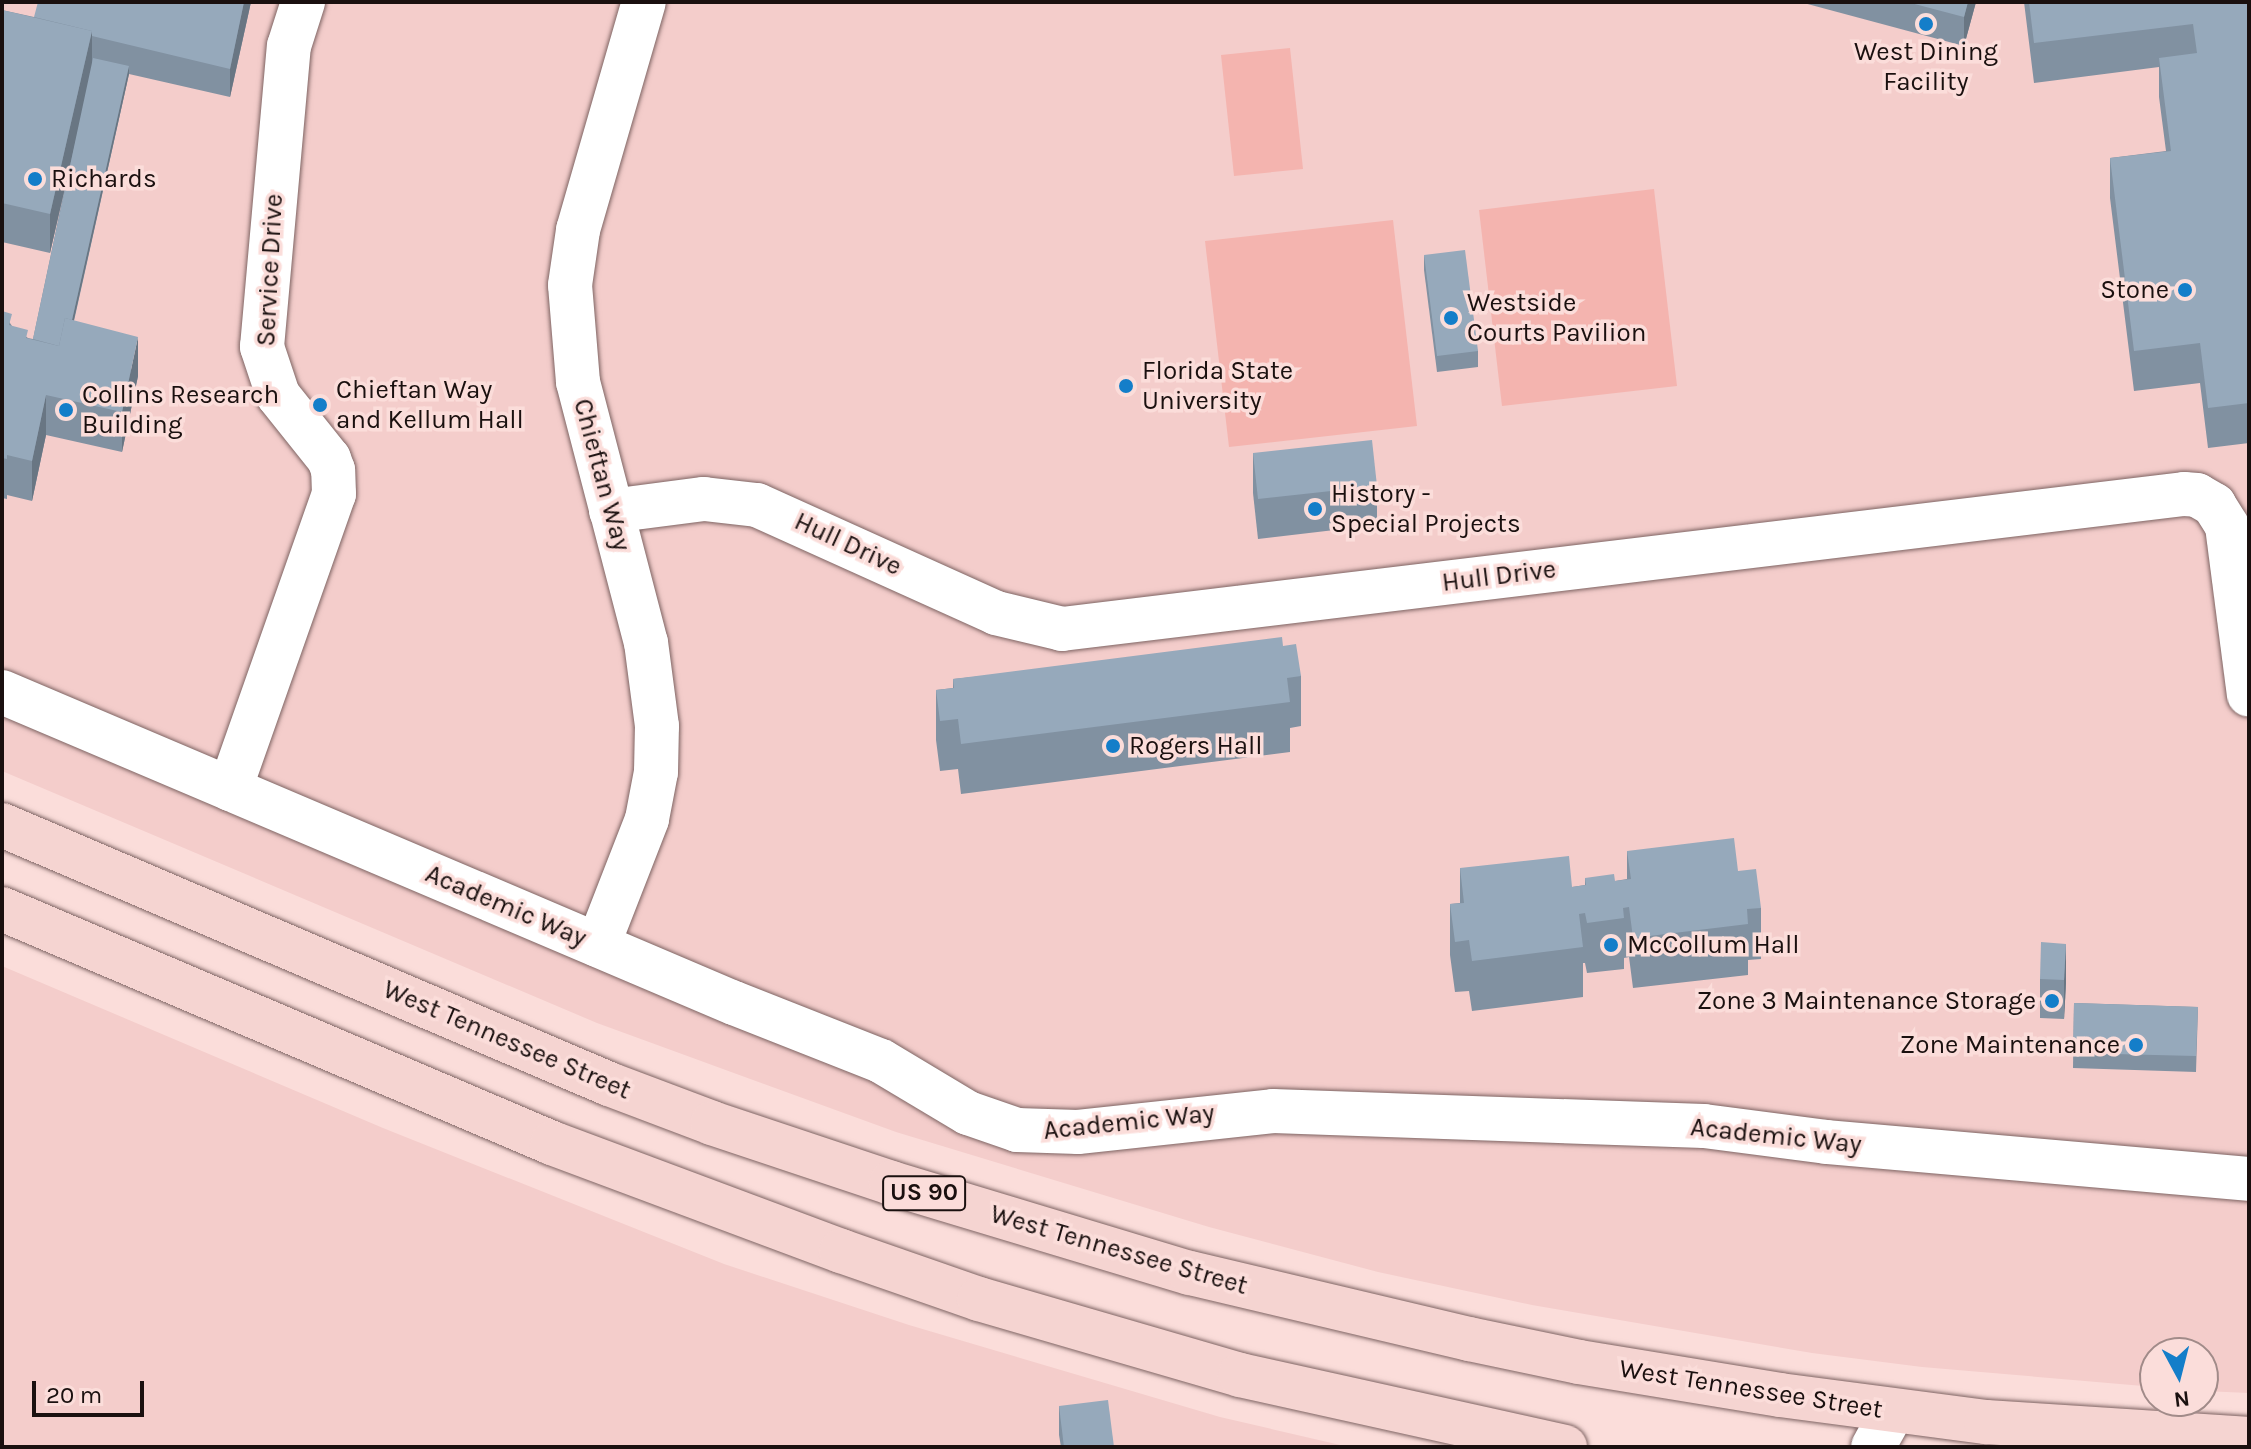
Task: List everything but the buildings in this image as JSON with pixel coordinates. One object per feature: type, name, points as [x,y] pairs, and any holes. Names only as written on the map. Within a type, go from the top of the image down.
[{"type":"main road","name":"West Tennessee Street","points":[[2,825],[609,1084],[712,1123],[891,1183],[1190,1273],[1368,1317],[1883,1429],[2049,1427],[2249,1439]]},
{"type":"main road","points":[[2,909],[552,1143],[979,1299],[1240,1375],[1565,1447]]},
{"type":"street","name":"Service Drive","points":[[230,789],[334,494],[333,470],[329,459],[278,395],[262,347],[289,46],[303,2]]},
{"type":"street","name":"Chieftan Way","points":[[598,945],[647,819],[657,748],[650,664],[578,382],[570,285],[578,230],[644,2]]},
{"type":"street","name":"Hull Drive","points":[[611,511],[704,499],[757,505],[996,613],[1062,629],[2184,494],[2197,495],[2214,505],[2227,526],[2249,695]]},
{"type":"street","name":"Academic Way","points":[[2,692],[598,945],[881,1061],[982,1119],[1031,1132],[1078,1132],[1273,1111],[1704,1126],[1827,1142],[2249,1179]]},
{"type":"shaded area","name":"Florida State University","points":[[2,2],[2249,2],[2249,1393],[2219,1392],[2219,1337],[2139,1337],[2139,1386],[1922,1367],[1812,1353],[1532,1305],[1378,1272],[1209,1227],[896,1132],[597,1023],[2,771]]},
{"type":"shaded area","points":[[1290,48],[1303,169],[1234,176],[1221,55]]},
{"type":"shaded area","points":[[1654,189],[1677,386],[1502,406],[1479,210]]},
{"type":"shaded area","points":[[1393,220],[1417,426],[1229,447],[1205,241]]},
{"type":"shaded area","points":[[2,966],[383,1128],[724,1264],[909,1325],[1220,1417],[1349,1447],[2,1447]]},
{"type":"place","name":"West Dining Facility","points":[[1926,24]]},
{"type":"place","name":"Richards","points":[[35,179]]},
{"type":"place","name":"Stone","points":[[2185,290]]},
{"type":"place","name":"Westside Courts Pavilion","points":[[1451,318]]},
{"type":"place","name":"Florida State University","points":[[1126,386]]},
{"type":"place","name":"Chieftan Way and Kellum Hall","points":[[320,405]]},
{"type":"place","name":"Collins Research Building","points":[[66,410]]},
{"type":"place","name":"History - Special Projects","points":[[1315,509]]},
{"type":"place","name":"Rogers Hall","points":[[1113,746]]},
{"type":"place","name":"McCollum Hall","points":[[1611,945]]},
{"type":"place","name":"Zone 3 Maintenance Storage","points":[[2052,1001]]},
{"type":"place","name":"Zone Maintenance","points":[[2136,1045]]}]
